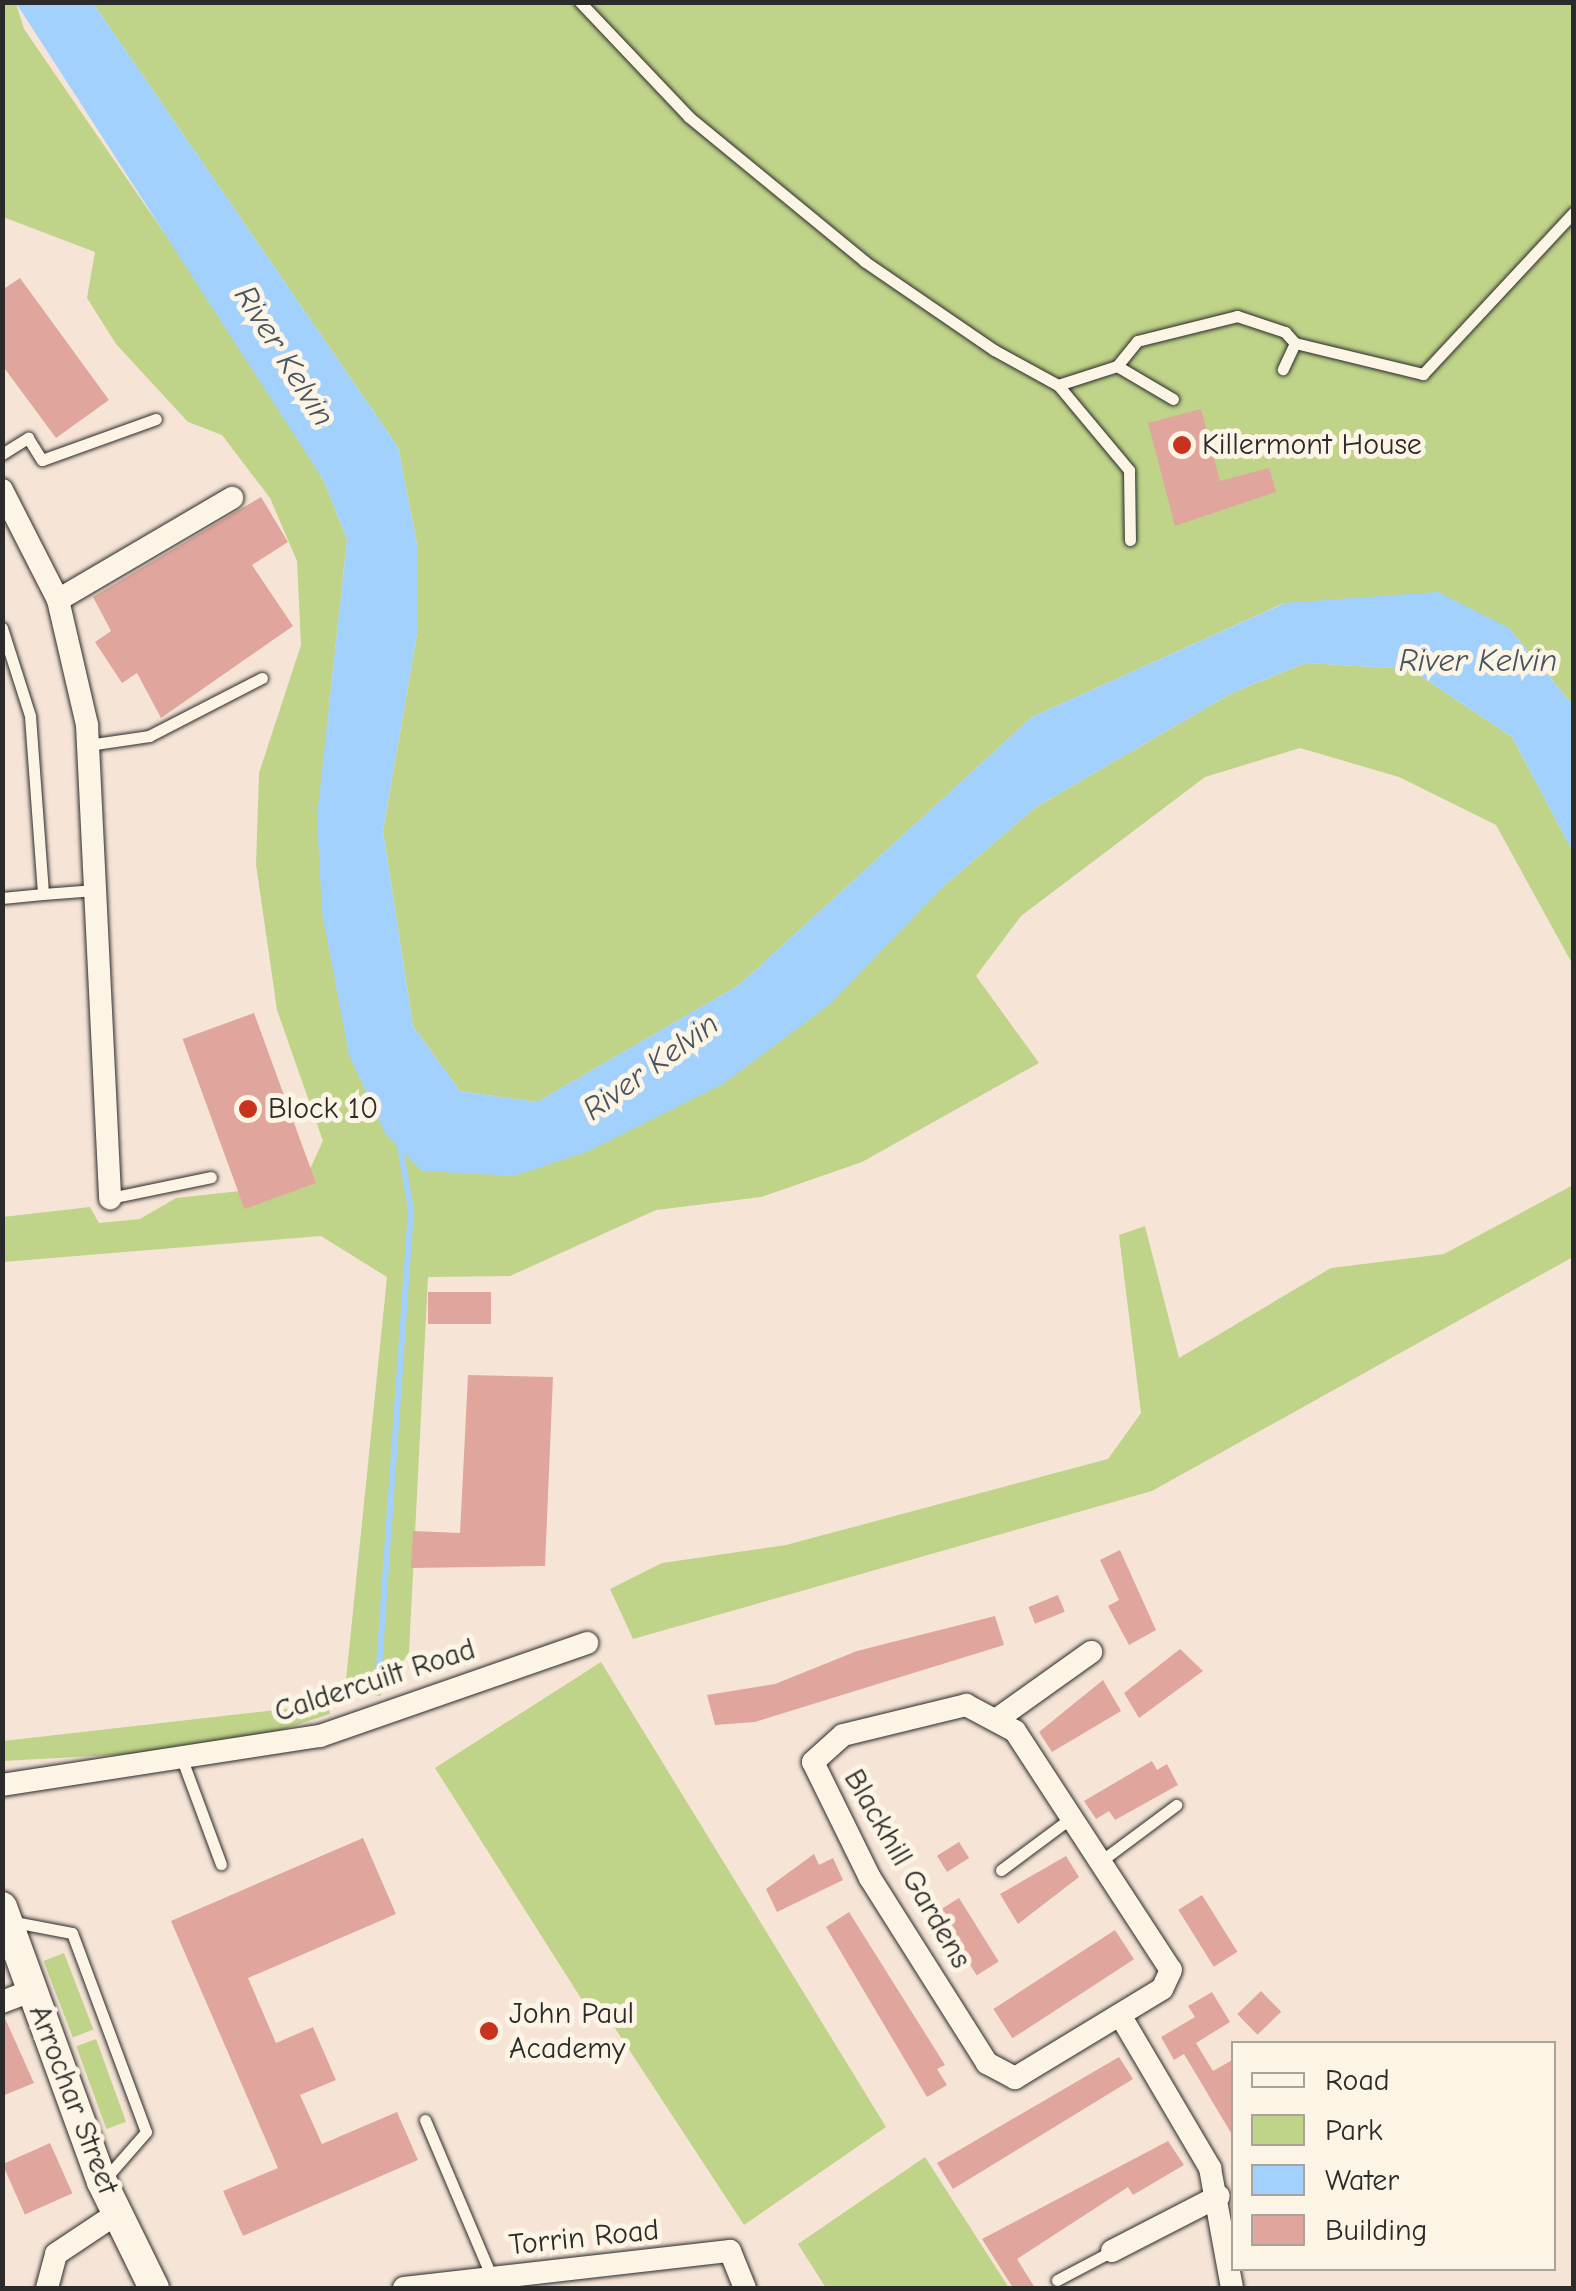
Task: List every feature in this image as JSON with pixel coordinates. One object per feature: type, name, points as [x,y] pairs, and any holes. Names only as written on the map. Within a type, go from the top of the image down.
[{"type":"street","points":[[2,490],[58,600],[88,745],[110,1198]]},
{"type":"street","points":[[58,600],[232,498]]},
{"type":"street","name":"Caldercuilt Road","points":[[2,1785],[183,1762],[320,1736],[587,1643]]},
{"type":"street","points":[[1000,1717],[1091,1652]]},
{"type":"street","name":"Blackhill Gardens","points":[[966,1705],[1000,1717],[1072,1817],[1172,1970],[1162,1990],[1028,2072],[994,2071],[870,1878],[813,1762],[828,1742],[922,1710],[966,1705]]},
{"type":"street","name":"Arrochar Street","points":[[4,1914],[102,2182],[154,2288]]},
{"type":"street","points":[[2,2002],[31,1991]]},
{"type":"street","points":[[1120,2015],[1196,2138],[1219,2196],[1232,2288]]},
{"type":"street","points":[[1112,2250],[1219,2196]]},
{"type":"street","points":[[46,2288],[56,2254],[116,2214]]},
{"type":"street","name":"Torrin Road","points":[[404,2288],[460,2286],[492,2278],[608,2278],[730,2252],[746,2288]]},
{"type":"lane","points":[[580,2],[689,118],[864,261],[1058,386],[1129,470],[1130,540]]},
{"type":"lane","points":[[1058,386],[1117,366],[1137,342],[1198,320],[1237,316],[1295,344],[1423,374],[1574,212]]},
{"type":"lane","points":[[1283,369],[1295,344]]},
{"type":"lane","points":[[1117,366],[1172,399]]},
{"type":"lane","points":[[2,454],[28,438],[42,460],[156,419]]},
{"type":"lane","points":[[2,628],[30,716],[42,894]]},
{"type":"lane","points":[[88,745],[149,736],[262,678]]},
{"type":"lane","points":[[2,898],[95,890]]},
{"type":"lane","points":[[110,1198],[211,1177]]},
{"type":"lane","points":[[183,1762],[220,1864]]},
{"type":"lane","points":[[1100,1861],[1176,1804]]},
{"type":"lane","points":[[1001,1870],[1072,1817]]},
{"type":"lane","points":[[4,1914],[72,1933],[146,2132],[102,2182]]},
{"type":"lane","points":[[425,2120],[492,2278]]},
{"type":"lane","points":[[1058,2280],[1112,2250]]},
{"type":"green space","points":[[3,3],[16,3],[24,29],[224,320],[324,481],[347,540],[329,707],[422,1171],[460,1171],[945,885],[1036,807],[1232,693],[1306,663],[1410,669],[1512,737],[1573,852],[1573,965],[1496,825],[1399,777],[1300,748],[1205,777],[1021,916],[976,976],[1039,1063],[862,1162],[761,1197],[656,1210],[510,1276],[428,1277],[409,1652],[380,1696],[345,1690],[387,1277],[321,1236],[3,1262],[3,1217],[90,1207],[99,1223],[140,1219],[176,1198],[303,1184],[323,1141],[277,1010],[256,864],[259,773],[301,645],[297,561],[270,498],[222,435],[188,422],[116,344],[87,298],[95,252],[3,217]]},
{"type":"green space","points":[[93,3],[1571,3],[1573,705],[1509,628],[1284,603],[1032,717],[739,985],[537,1102],[460,1091],[413,1026],[383,831],[417,634],[417,544],[398,447]]},
{"type":"green space","points":[[1573,1185],[1573,1257],[1152,1491],[633,1639],[610,1589],[662,1563],[786,1545],[1108,1459],[1141,1413],[1119,1235],[1145,1226],[1179,1358],[1331,1268],[1444,1254]]},
{"type":"green space","points":[[601,1662],[886,2127],[744,2225],[607,2016],[596,2022],[435,1768]]},
{"type":"green space","points":[[329,1704],[330,1714],[222,1749],[3,1761],[3,1741]]},
{"type":"green space","points":[[64,1953],[93,2030],[73,2037],[43,1961]]},
{"type":"green space","points":[[96,2039],[126,2122],[106,2129],[76,2046]]},
{"type":"green space","points":[[925,2157],[1009,2288],[826,2288],[798,2244]]},
{"type":"water","name":"River Kelvin","points":[[16,3],[93,3],[398,447],[417,544],[417,634],[383,831],[413,1026],[460,1091],[537,1102],[739,985],[1032,717],[1285,603],[1438,592],[1509,628],[1573,705],[1573,852],[1512,737],[1410,669],[1306,663],[1232,693],[1036,807],[945,885],[829,1005],[723,1084],[587,1152],[514,1176],[422,1171],[385,1133],[349,1055],[322,912],[317,817],[347,540],[324,481]]},
{"type":"building","points":[[20,278],[109,400],[56,438],[2,365],[2,290]]},
{"type":"building","name":"Killermont House","points":[[1201,409],[1220,481],[1269,468],[1276,492],[1175,526],[1148,423]]},
{"type":"building","points":[[261,497],[288,542],[252,565],[293,626],[161,718],[137,673],[122,683],[95,642],[111,631],[93,597]]},
{"type":"building","name":"Block 10","points":[[254,1013],[316,1183],[244,1209],[183,1039]]},
{"type":"building","points":[[428,1292],[491,1292],[491,1324],[428,1324]]},
{"type":"building","points":[[468,1375],[553,1377],[545,1566],[411,1568],[413,1531],[460,1533]]},
{"type":"building","points":[[1120,1550],[1156,1630],[1129,1645],[1108,1606],[1119,1600],[1100,1560]]},
{"type":"building","points":[[1058,1595],[1065,1612],[1035,1624],[1028,1607]]},
{"type":"building","points":[[995,1616],[1004,1645],[755,1722],[715,1725],[707,1695],[775,1684],[857,1651]]},
{"type":"building","points":[[1180,1649],[1203,1671],[1139,1718],[1124,1693]]},
{"type":"building","points":[[1103,1680],[1121,1711],[1052,1752],[1039,1732]]},
{"type":"building","points":[[1152,1761],[1157,1770],[1167,1764],[1178,1785],[1115,1820],[1109,1811],[1096,1819],[1084,1801]]},
{"type":"building","points":[[363,1838],[396,1914],[248,1978],[276,2043],[313,2027],[336,2080],[300,2095],[322,2144],[397,2112],[418,2160],[243,2236],[223,2191],[278,2168],[171,1921]]},
{"type":"building","points":[[959,1842],[969,1858],[947,1872],[937,1856]]},
{"type":"building","points":[[814,1854],[819,1865],[833,1858],[843,1880],[777,1912],[766,1889]]},
{"type":"building","points":[[1066,1856],[1079,1877],[1018,1924],[1000,1894]]},
{"type":"building","points":[[1202,1895],[1238,1952],[1214,1967],[1178,1910]]},
{"type":"building","points":[[959,1898],[999,1962],[977,1975],[937,1912]]},
{"type":"building","points":[[849,1912],[945,2065],[937,2069],[947,2085],[927,2097],[826,1927]]},
{"type":"building","points":[[1115,1930],[1134,1959],[1012,2038],[993,2009]]},
{"type":"building","points":[[1261,1991],[1281,2012],[1257,2035],[1237,2014]]},
{"type":"building","points":[[1212,1992],[1230,2022],[1196,2043],[1213,2071],[1231,2061],[1231,2133],[1184,2054],[1174,2060],[1161,2037],[1195,2017],[1188,2006]]},
{"type":"building","points":[[2,2017],[34,2083],[2,2096]]},
{"type":"building","points":[[1119,2057],[1133,2079],[953,2189],[937,2163]]},
{"type":"building","points":[[1168,2141],[1184,2165],[1133,2195],[1128,2187],[1017,2259],[1035,2288],[1013,2288],[982,2239]]},
{"type":"building","points":[[50,2143],[72,2193],[25,2214],[2,2164]]},
{"type":"waterway","points":[[379,1667],[411,1210],[400,1146]]},
{"type":"place","name":"Killermont House","points":[[1182,445]]},
{"type":"place","name":"Block 10","points":[[248,1109]]},
{"type":"place","name":"John Paul Academy","points":[[489,2031]]}]
